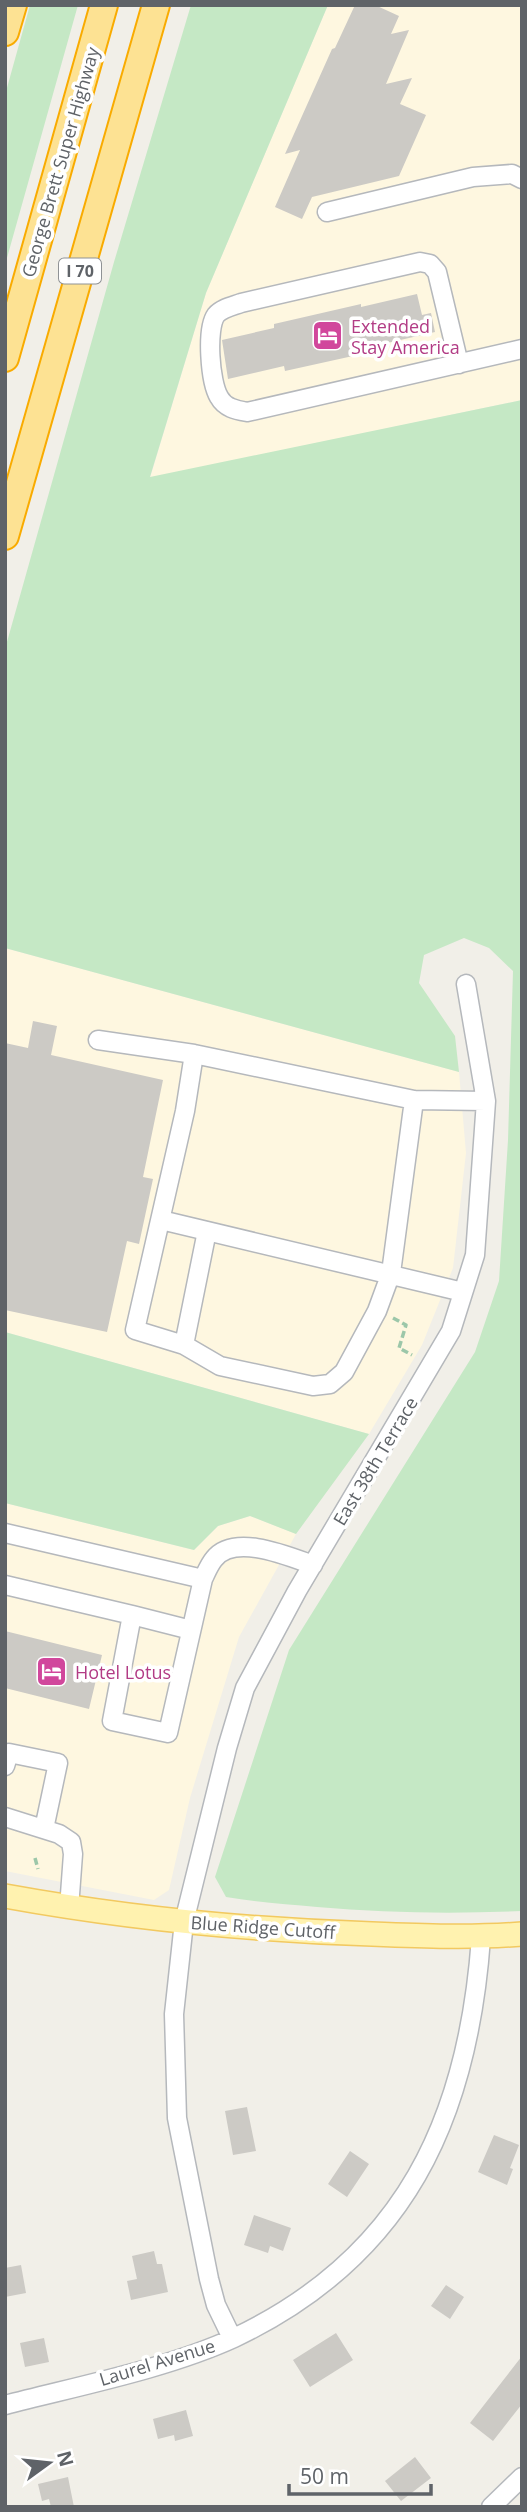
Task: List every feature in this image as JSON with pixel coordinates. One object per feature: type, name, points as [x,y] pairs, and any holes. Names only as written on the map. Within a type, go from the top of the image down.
[{"type":"highway","points":[[5,32],[13,5]]},
{"type":"highway","name":"George Brett Super Highway","points":[[5,358],[104,5]]},
{"type":"highway","name":"I 70","points":[[5,536],[156,5]]},
{"type":"main road","name":"Blue Ridge Cutoff","points":[[5,1896],[69,1908],[299,1932],[481,1938],[522,1934]]},
{"type":"street","points":[[327,212],[473,177],[512,174],[522,178]]},
{"type":"street","points":[[459,364],[437,272],[430,264],[419,262],[241,303],[216,316],[210,332],[213,378],[219,398],[232,410],[247,412],[459,364],[522,349]]},
{"type":"street","name":"East 38th Terrace","points":[[232,2338],[216,2305],[177,2118],[174,2014],[184,1922],[227,1748],[245,1688],[271,1636],[451,1331],[475,1255],[486,1101],[466,984]]},
{"type":"street","points":[[98,1040],[194,1054],[414,1100],[486,1101]]},
{"type":"street","points":[[194,1054],[185,1111],[135,1330],[184,1345],[220,1366],[313,1386],[330,1384],[344,1372],[377,1311],[391,1273],[414,1100]]},
{"type":"street","points":[[161,1220],[463,1292]]},
{"type":"street","points":[[184,1345],[207,1231]]},
{"type":"street","points":[[5,1533],[203,1579]]},
{"type":"street","points":[[132,1615],[112,1721],[168,1733],[203,1579],[215,1557],[238,1547],[280,1553],[313,1565]]},
{"type":"street","points":[[5,1585],[191,1630]]},
{"type":"street","points":[[5,1766],[9,1753],[58,1763],[44,1829]]},
{"type":"street","points":[[5,1817],[44,1829],[71,1842],[73,1854],[69,1908]]},
{"type":"street","name":"Laurel Avenue","points":[[5,2405],[173,2361],[232,2338],[281,2312],[333,2275],[379,2232],[406,2196],[438,2134],[459,2077],[474,2010],[481,1938]]},
{"type":"street","points":[[491,2507],[522,2477]]},
{"type":"path","points":[[389,1316],[406,1325],[399,1348],[412,1355]]},
{"type":"path","points":[[35,1858],[38,1869]]},
{"type":"shaded area","points":[[328,5],[522,5],[522,400],[150,478],[206,293]]},
{"type":"shaded area","points":[[5,948],[459,1072],[466,1153],[453,1268],[422,1345],[369,1434],[5,1332]]},
{"type":"shaded area","points":[[5,1503],[194,1550],[218,1526],[250,1516],[296,1534],[239,1637],[190,1798],[169,1890],[154,1900],[5,1871]]},
{"type":"green space","points":[[30,5],[78,5],[5,265],[5,95]]},
{"type":"green space","points":[[191,5],[328,5],[206,293],[150,477],[522,400],[522,1911],[394,1912],[260,1902],[226,1897],[215,1877],[289,1650],[475,1352],[499,1281],[508,1140],[513,971],[489,948],[464,938],[424,955],[419,983],[455,1036],[459,1072],[5,948],[5,649],[114,262]]},
{"type":"green space","points":[[5,1332],[369,1434],[296,1534],[250,1516],[218,1526],[194,1550],[5,1503]]},
{"type":"building","points":[[355,5],[375,5],[399,16],[391,34],[409,30],[386,84],[412,78],[400,104],[426,115],[399,176],[312,197],[302,219],[275,207],[300,150],[285,154],[332,49],[335,48]]},
{"type":"building","name":"Extended Stay America","points":[[417,294],[422,315],[431,313],[435,332],[370,347],[371,352],[285,371],[284,366],[228,379],[222,340],[274,328],[274,324]]},
{"type":"building","points":[[33,1021],[57,1026],[51,1055],[163,1080],[143,1177],[153,1179],[139,1244],[127,1241],[107,1332],[5,1310],[5,1043],[28,1048]]},
{"type":"building","name":"Hotel Lotus","points":[[5,1631],[102,1655],[89,1709],[5,1688]]},
{"type":"building","points":[[247,2107],[256,2151],[233,2155],[225,2111]]},
{"type":"building","points":[[494,2135],[519,2145],[507,2185],[478,2172]]},
{"type":"building","points":[[350,2151],[369,2164],[347,2197],[328,2184]]},
{"type":"building","points":[[254,2215],[291,2228],[283,2251],[270,2246],[268,2253],[244,2245]]},
{"type":"building","points":[[154,2251],[157,2264],[162,2264],[168,2292],[131,2300],[127,2281],[137,2279],[132,2256]]},
{"type":"building","points":[[21,2265],[26,2293],[5,2297],[5,2268]]},
{"type":"building","points":[[446,2285],[464,2297],[450,2319],[431,2306]]},
{"type":"building","points":[[336,2333],[353,2360],[310,2387],[293,2360]]},
{"type":"building","points":[[44,2338],[49,2362],[25,2367],[20,2343]]},
{"type":"building","points":[[522,2356],[522,2404],[493,2441],[470,2423]]},
{"type":"building","points":[[186,2410],[193,2436],[175,2441],[174,2435],[158,2439],[153,2419]]},
{"type":"building","points":[[415,2457],[431,2478],[401,2501],[385,2481]]},
{"type":"building","points":[[68,2477],[74,2507],[51,2507],[49,2499],[42,2501],[38,2484]]},
{"type":"place","name":"Extended Stay America","points":[[328,336]]},
{"type":"place","name":"Hotel Lotus","points":[[52,1672]]}]
